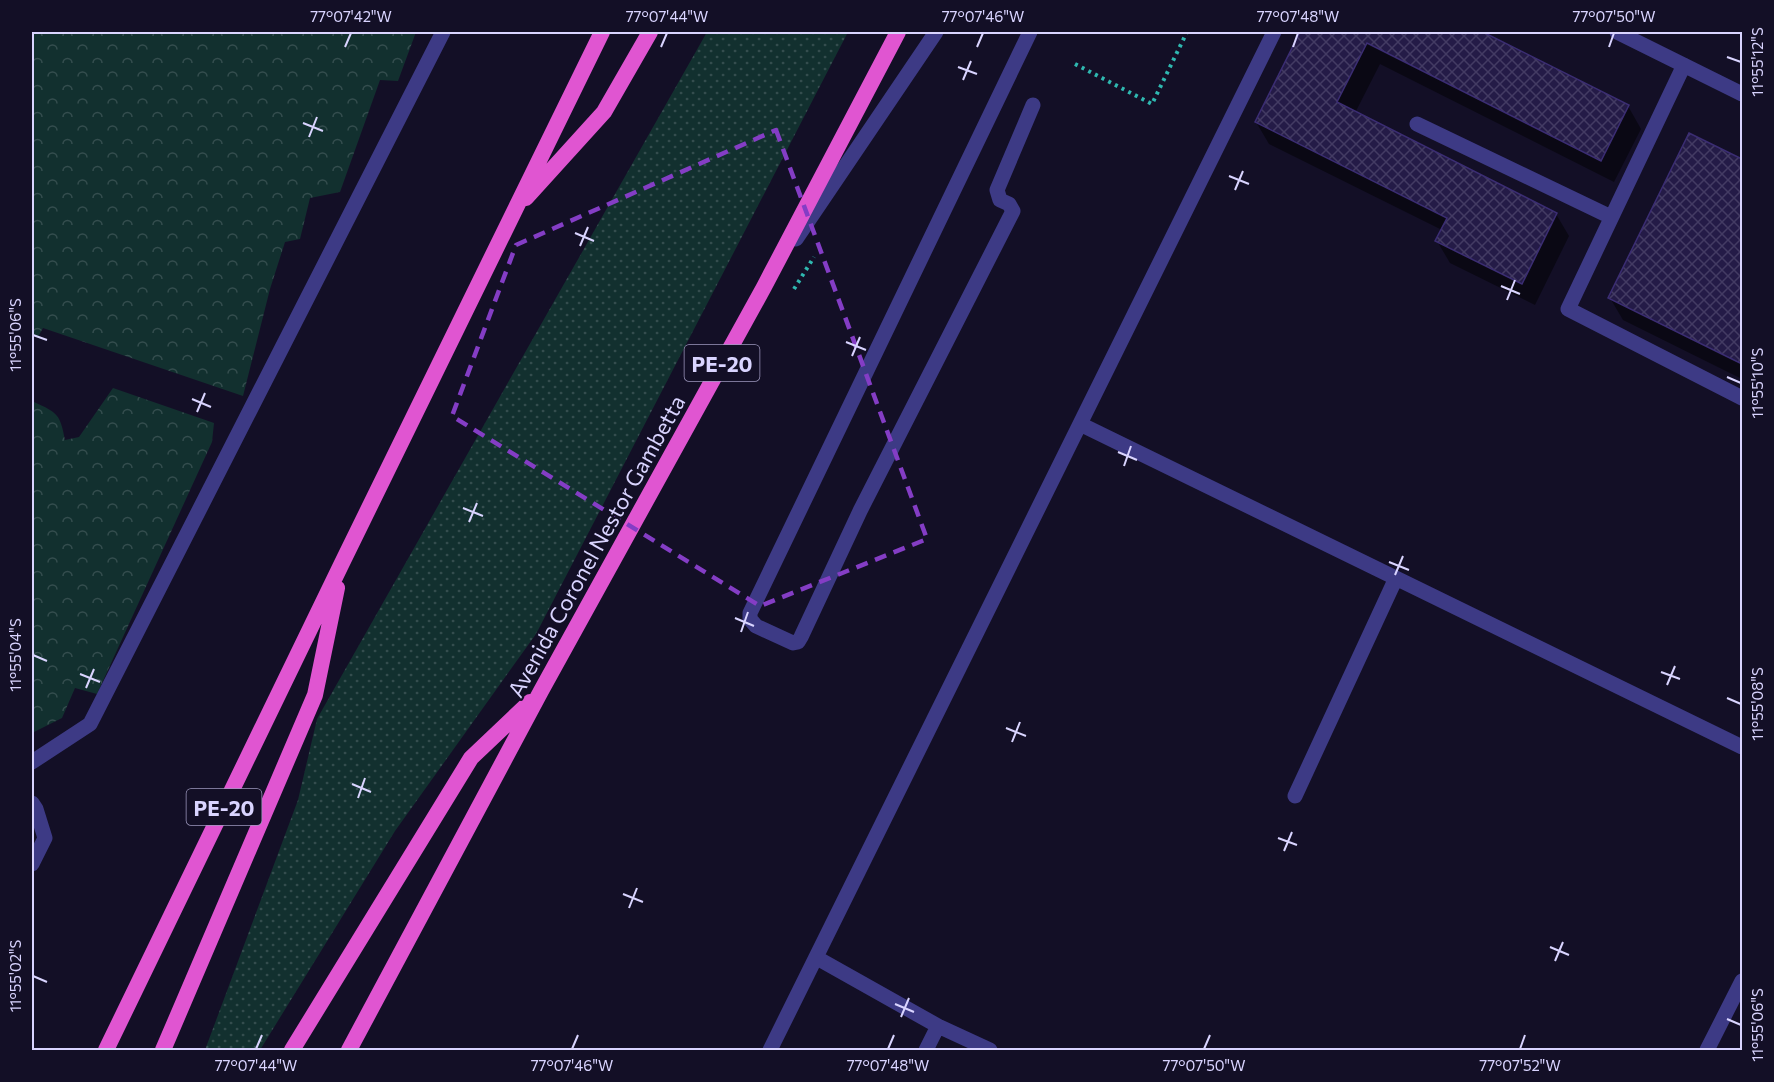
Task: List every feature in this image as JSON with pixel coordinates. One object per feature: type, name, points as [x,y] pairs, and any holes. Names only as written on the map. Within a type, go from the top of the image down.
[{"type":"highway","name":"PE-20","points":[[106,1050],[602,32]]},
{"type":"highway","points":[[512,214],[603,112],[651,32]]},
{"type":"highway","name":"Avenida Coronel Nestor Gambetta","points":[[349,1050],[541,691],[764,287],[898,32]]},
{"type":"highway","points":[[164,1050],[315,696],[342,563]]},
{"type":"highway","points":[[292,1050],[471,758],[541,691]]},
{"type":"lane","points":[[32,762],[90,724],[443,32]]},
{"type":"lane","points":[[764,287],[936,32]]},
{"type":"lane","points":[[1030,32],[750,613],[750,620],[756,626],[794,643],[798,642],[801,637],[860,511],[1012,212],[1009,204],[1000,200],[997,190],[1033,105]]},
{"type":"lane","points":[[770,1050],[1274,32]]},
{"type":"lane","points":[[1617,32],[1743,94]]},
{"type":"lane","points":[[1684,64],[1568,309],[1743,398]]},
{"type":"lane","points":[[1417,124],[1611,218]]},
{"type":"lane","points":[[1080,424],[1743,747]]},
{"type":"lane","points":[[1295,796],[1396,578]]},
{"type":"lane","points":[[32,803],[45,838],[32,864]]},
{"type":"lane","points":[[817,958],[938,1026],[990,1050]]},
{"type":"lane","points":[[1707,1050],[1743,981]]},
{"type":"lane","points":[[926,1050],[938,1026]]},
{"type":"path","points":[[1075,63],[1152,104],[1187,32]]},
{"type":"path","points":[[791,293],[817,253]]},
{"type":"highlighted area","points":[[776,130],[927,539],[760,606],[452,416],[516,245]]},
{"type":"green space","points":[[32,32],[416,32],[398,81],[380,80],[340,192],[310,198],[300,239],[285,242],[270,289],[243,396],[43,328],[38,337],[32,335]]},
{"type":"green space","points":[[707,32],[848,32],[536,634],[395,831],[260,1050],[205,1050],[298,800],[317,719]]},
{"type":"green space","points":[[113,388],[214,423],[212,442],[97,694],[75,688],[62,718],[32,733],[32,425],[34,402],[57,415],[65,440],[79,437]]},
{"type":"building","points":[[1300,32],[1483,32],[1629,105],[1601,161],[1367,43],[1337,102],[1557,213],[1522,284],[1435,241],[1447,218],[1255,122]]},
{"type":"building","points":[[1689,133],[1742,159],[1742,364],[1608,298]]}]
